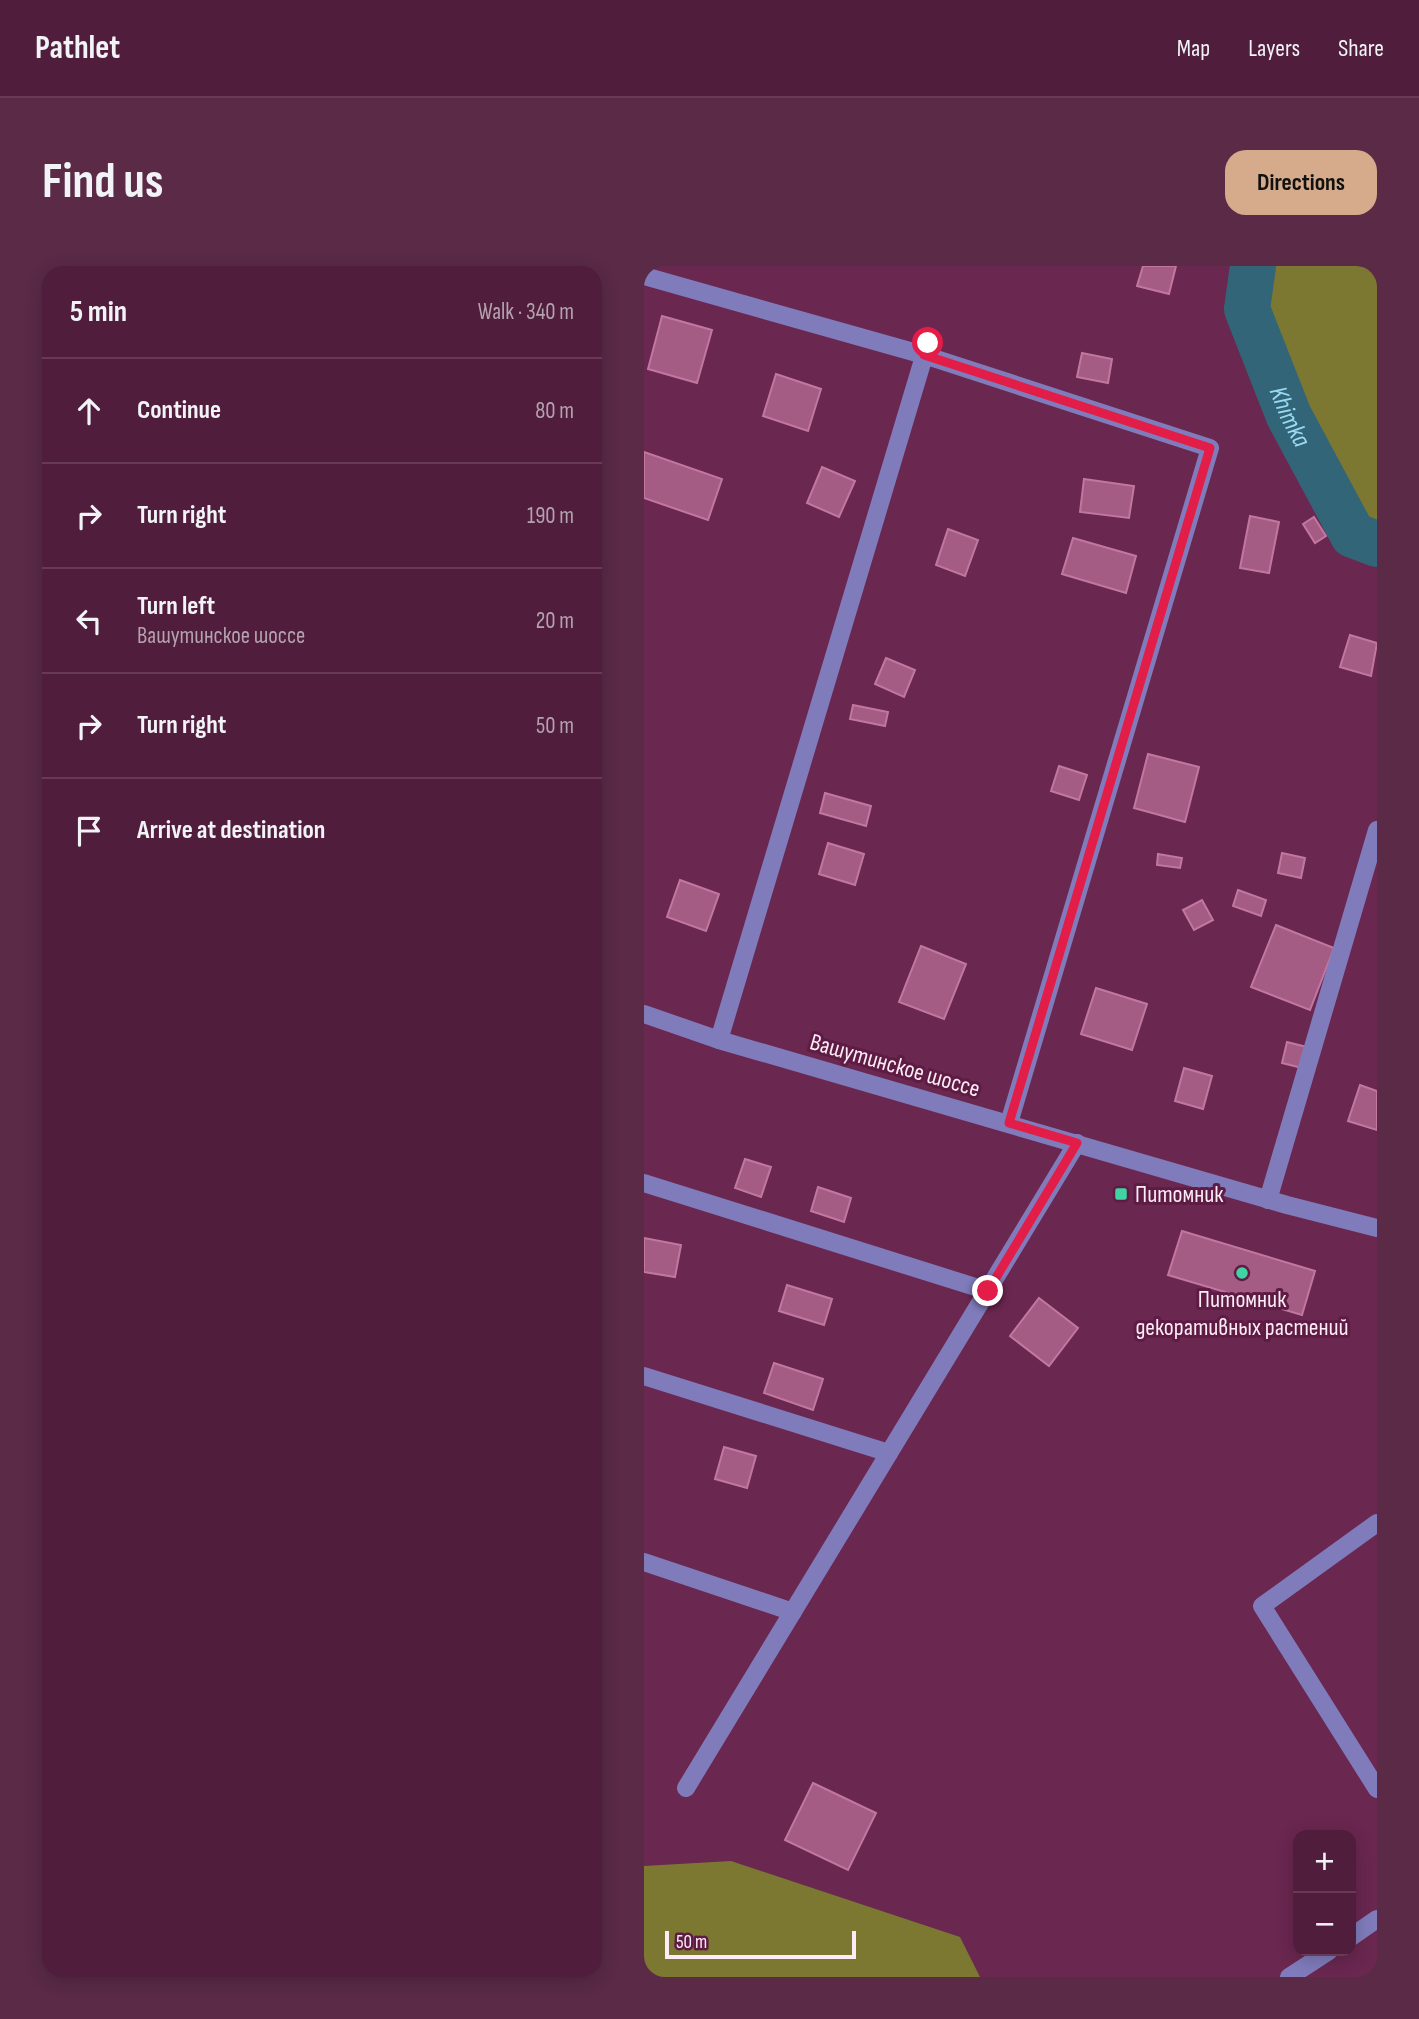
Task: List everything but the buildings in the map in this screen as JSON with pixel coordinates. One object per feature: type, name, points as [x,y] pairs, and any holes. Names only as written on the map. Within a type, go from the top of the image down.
[{"type":"street","points":[[644,276],[926,349],[1210,448],[1009,1123]]},
{"type":"street","points":[[719,1040],[926,349]]},
{"type":"street","points":[[1268,1200],[1377,830]]},
{"type":"street","name":"Вашутинское шоссе","points":[[644,1014],[719,1040],[1268,1200],[1377,1228]]},
{"type":"street","points":[[686,1788],[1077,1143]]},
{"type":"street","points":[[644,1183],[988,1291]]},
{"type":"street","points":[[644,1376],[889,1453]]},
{"type":"street","points":[[1377,1523],[1262,1606],[1377,1789]]},
{"type":"street","points":[[644,1562],[793,1612]]},
{"type":"street","points":[[1356,1934],[1377,1919]]},
{"type":"street","points":[[1289,1977],[1321,1956]]},
{"type":"shaded area","points":[[1253,266],[1377,266],[1377,544],[1353,535],[1289,416],[1247,309]]},
{"type":"shaded area","points":[[731,1861],[960,1937],[980,1977],[644,1977],[644,1866]]},
{"type":"waterway","name":"Khimka","points":[[1253,266],[1247,309],[1289,416],[1353,535],[1377,544]]},
{"type":"place","name":"Питомник","points":[[1121,1194]]},
{"type":"place","name":"Питомник декоративных растений","points":[[1242,1273]]},
{"type":"route","points":[[928,343],[924,355],[1210,448],[1009,1123],[1077,1143],[988,1291]]}]
